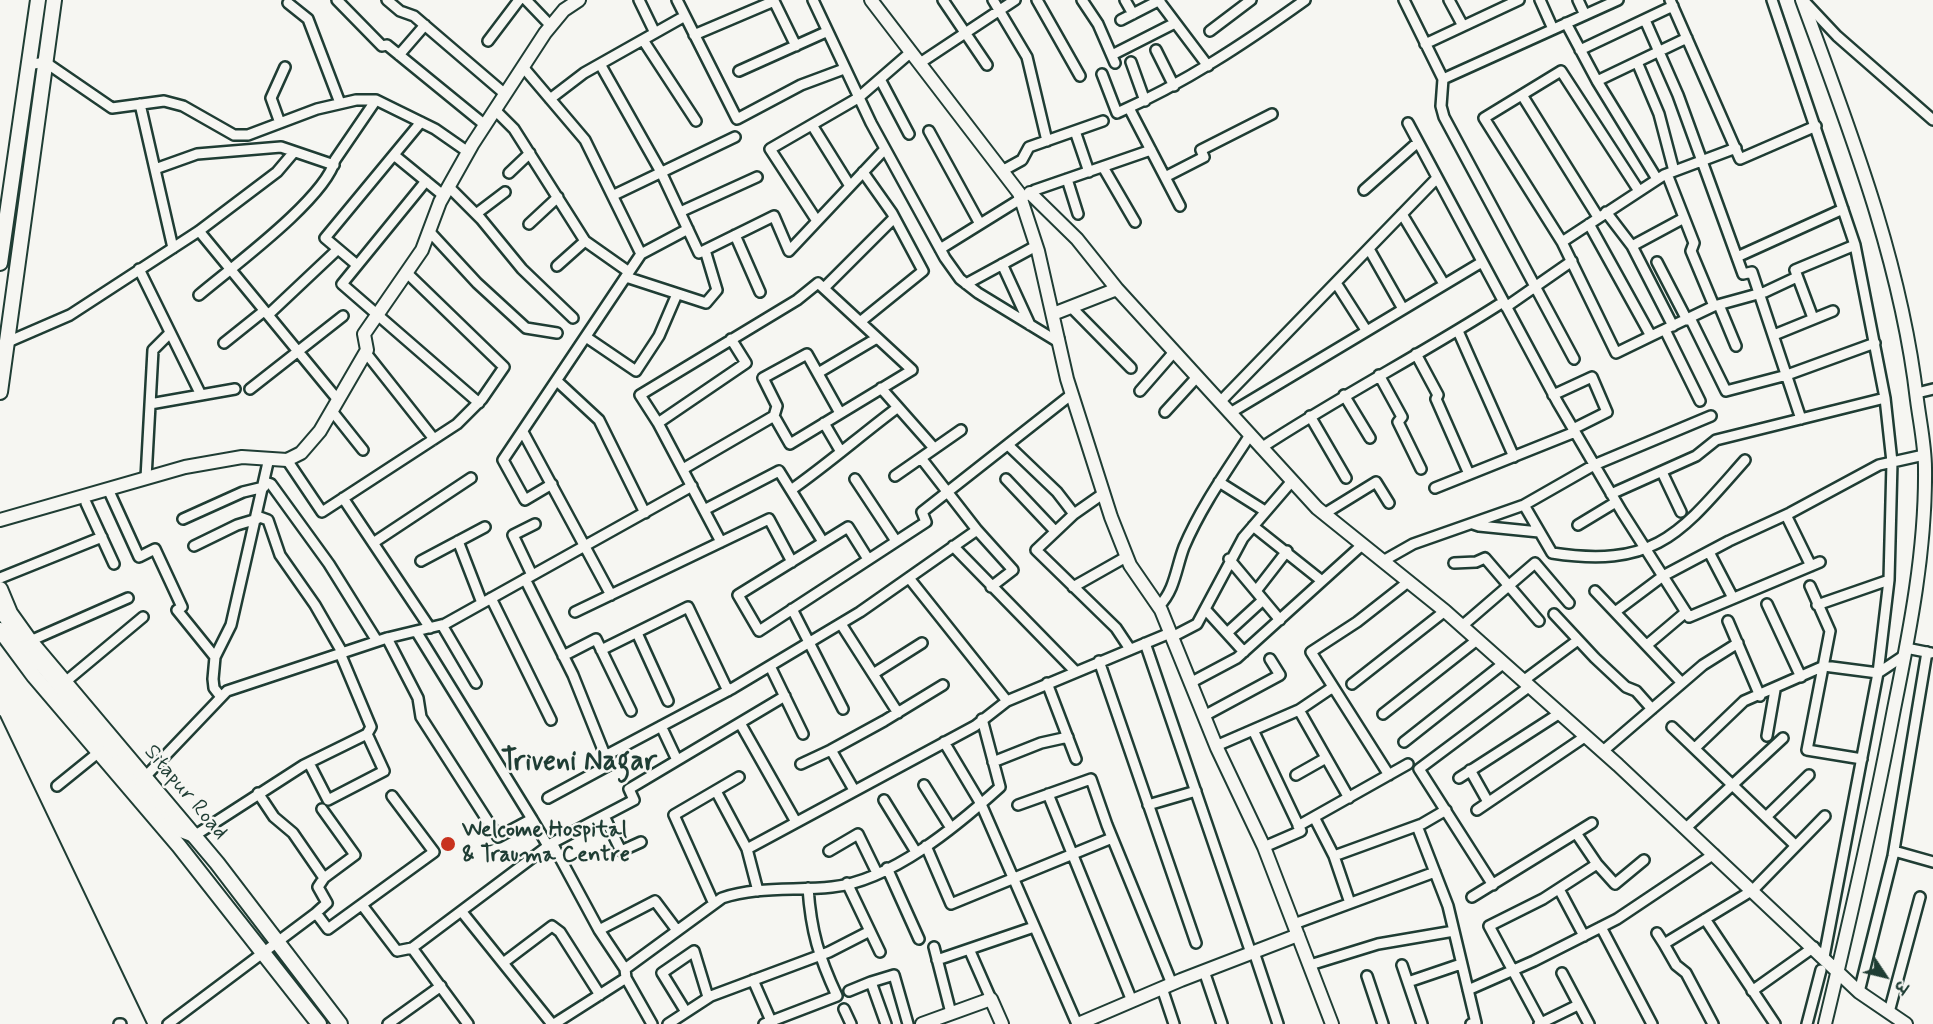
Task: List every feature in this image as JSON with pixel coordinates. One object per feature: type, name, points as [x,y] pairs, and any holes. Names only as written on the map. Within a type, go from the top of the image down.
[{"type":"main road","points":[[0,262],[38,0]]},
{"type":"main road","points":[[0,392],[3,344],[54,0]]},
{"type":"main road","name":"Sitapur Road","points":[[0,589],[10,613],[30,641],[194,836],[340,1024]]},
{"type":"main road","name":"Sitapur Road","points":[[0,630],[14,651],[179,846],[319,1024]]},
{"type":"street","points":[[337,0],[382,46],[387,45],[485,125]]},
{"type":"street","points":[[387,0],[425,26],[505,94]]},
{"type":"street","points":[[488,41],[519,0]]},
{"type":"street","points":[[526,0],[551,26]]},
{"type":"street","points":[[639,0],[655,33]]},
{"type":"street","points":[[677,0],[737,119],[801,85],[844,69]]},
{"type":"street","points":[[813,0],[858,98],[940,249],[960,279],[1054,340],[1059,339]]},
{"type":"street","points":[[871,0],[1002,171],[1025,195],[1077,239],[1117,289],[1324,514],[1445,611],[1603,751],[1815,947],[1859,992],[1906,1024]]},
{"type":"street","points":[[943,0],[987,65]]},
{"type":"street","points":[[993,0],[1027,57],[1047,141]]},
{"type":"street","points":[[920,63],[1015,0]]},
{"type":"street","points":[[1037,0],[1080,76]]},
{"type":"street","points":[[1082,0],[1098,24],[1113,59],[1175,22]]},
{"type":"street","points":[[1125,0],[1133,14]]},
{"type":"street","points":[[1121,20],[1160,0],[1208,66]]},
{"type":"street","points":[[1209,31],[1251,0]]},
{"type":"street","points":[[1102,74],[1117,113],[1146,101],[1208,66],[1305,0]]},
{"type":"street","points":[[1404,0],[1443,79],[1441,106],[1444,117],[1574,359]]},
{"type":"street","points":[[1449,0],[1464,26]]},
{"type":"street","points":[[1491,0],[1496,10]]},
{"type":"street","points":[[1425,44],[1519,0]]},
{"type":"street","points":[[1540,0],[1553,29]]},
{"type":"street","points":[[1578,0],[1585,15]]},
{"type":"street","points":[[1443,79],[1618,0]]},
{"type":"street","points":[[1772,0],[1855,245],[1885,398],[1892,462],[1889,580],[1878,673],[1824,957]]},
{"type":"street","points":[[1802,0],[1837,36],[1933,120]]},
{"type":"street","points":[[1802,0],[1863,168],[1897,280],[1917,393],[1924,455],[1924,531],[1905,652],[1879,786],[1825,1024]]},
{"type":"street","points":[[694,35],[774,1],[796,46]]},
{"type":"street","points":[[434,439],[366,352],[364,334],[422,250],[446,192],[485,125],[551,26],[574,2]]},
{"type":"street","points":[[288,3],[308,20],[340,104]]},
{"type":"street","points":[[1580,50],[1645,20],[1671,3],[1740,159],[1816,126]]},
{"type":"street","points":[[550,99],[600,64],[685,16]]},
{"type":"street","points":[[1645,20],[1660,50],[1743,274],[1752,272],[1801,418]]},
{"type":"street","points":[[1566,23],[1597,81],[1657,179]]},
{"type":"street","points":[[399,55],[425,26]]},
{"type":"street","points":[[739,71],[826,32]]},
{"type":"street","points":[[1597,81],[1687,38]]},
{"type":"street","points":[[643,40],[696,121]]},
{"type":"street","points":[[1156,50],[1174,86]]},
{"type":"street","points":[[817,221],[770,149],[858,98],[911,52]]},
{"type":"street","points":[[28,65],[45,62],[112,108],[164,101],[183,106],[234,135],[248,135],[356,100],[376,100],[421,122],[468,152]]},
{"type":"street","points":[[1131,62],[1146,101]]},
{"type":"street","points":[[1637,62],[1659,114],[1671,172],[1684,218],[1694,243],[1691,251],[1736,346]]},
{"type":"street","points":[[600,64],[661,172],[699,253],[774,216],[789,251],[885,149]]},
{"type":"street","points":[[280,123],[271,98],[285,67]]},
{"type":"street","points":[[523,67],[585,140],[641,254]]},
{"type":"street","points":[[1639,191],[1561,71],[1484,118],[1562,242],[1616,353],[1717,306],[1759,294],[1797,277]]},
{"type":"street","points":[[880,79],[909,134]]},
{"type":"street","points":[[1522,95],[1602,215],[1632,246],[1700,401]]},
{"type":"street","points":[[199,295],[303,206],[334,165],[376,100]]},
{"type":"street","points":[[140,104],[173,248]]},
{"type":"street","points":[[1129,108],[1180,206]]},
{"type":"street","points":[[495,110],[514,129],[585,241],[628,274],[706,303],[717,290],[705,250]]},
{"type":"street","points":[[1165,177],[1203,157],[1200,150],[1272,114]]},
{"type":"street","points":[[1002,171],[1022,160],[1029,147],[1103,121]]},
{"type":"street","points":[[357,266],[325,238],[421,122]]},
{"type":"street","points":[[1408,123],[1553,395],[1689,617],[1815,564],[1786,515]]},
{"type":"street","points":[[812,125],[850,186]]},
{"type":"street","points":[[1075,131],[1089,172]]},
{"type":"street","points":[[929,132],[980,224]]},
{"type":"street","points":[[614,195],[735,137]]},
{"type":"street","points":[[1364,190],[1418,142]]},
{"type":"street","points":[[155,169],[197,154],[280,147],[334,165]]},
{"type":"street","points":[[1562,242],[1657,179],[1736,148]]},
{"type":"street","points":[[940,249],[1025,195],[1151,150]]},
{"type":"street","points":[[3,344],[70,315],[199,231],[277,171],[294,152]]},
{"type":"street","points":[[509,173],[530,153]]},
{"type":"street","points":[[394,155],[426,181],[446,192],[476,214],[522,269],[573,318]]},
{"type":"street","points":[[1103,166],[1135,222]]},
{"type":"street","points":[[860,322],[923,271],[894,218],[863,172]]},
{"type":"street","points":[[680,212],[757,177]]},
{"type":"street","points":[[1220,402],[1437,178]]},
{"type":"street","points":[[1067,179],[1078,214]]},
{"type":"street","points":[[426,181],[342,284],[479,403]]},
{"type":"street","points":[[476,214],[505,192]]},
{"type":"street","points":[[1025,195],[1072,394],[1126,557],[1159,606],[1215,746],[1264,847],[1332,1024]]},
{"type":"street","points":[[529,224],[558,197]]},
{"type":"street","points":[[1737,257],[1844,209]]},
{"type":"street","points":[[1402,214],[1444,284]]},
{"type":"street","points":[[824,288],[894,218]]},
{"type":"street","points":[[1632,246],[1684,218]]},
{"type":"street","points":[[1589,224],[1651,336]]},
{"type":"street","points":[[552,484],[525,500],[503,460],[641,254],[688,229]]},
{"type":"street","points":[[199,231],[298,352],[363,450]]},
{"type":"street","points":[[429,231],[477,283],[526,328],[557,333]]},
{"type":"street","points":[[735,236],[759,292]]},
{"type":"street","points":[[557,266],[585,241]]},
{"type":"street","points":[[1813,318],[1795,270],[1855,245]]},
{"type":"street","points":[[966,284],[1036,246]]},
{"type":"street","points":[[224,343],[266,313],[338,249]]},
{"type":"street","points":[[1369,249],[1403,309]]},
{"type":"street","points":[[1261,448],[1344,395],[1536,286],[1572,261]]},
{"type":"street","points":[[1230,413],[1482,262]]},
{"type":"street","points":[[1658,262],[1726,391],[1787,375],[1875,343]]},
{"type":"street","points":[[1002,264],[1031,325]]},
{"type":"street","points":[[139,269],[201,395]]},
{"type":"street","points":[[287,460],[322,512],[457,424],[479,403],[504,367],[407,273]]},
{"type":"street","points":[[721,542],[658,423],[640,395],[797,300],[818,283],[912,370],[790,444],[774,416]]},
{"type":"street","points":[[1336,283],[1366,330]]},
{"type":"street","points":[[1053,314],[1117,289]]},
{"type":"street","points":[[586,337],[636,371],[659,336],[677,294]]},
{"type":"street","points":[[1071,307],[1131,368]]},
{"type":"street","points":[[1774,335],[1833,310]]},
{"type":"street","points":[[250,390],[343,316]]},
{"type":"street","points":[[1458,331],[1514,456]]},
{"type":"street","points":[[146,478],[153,350],[170,333]]},
{"type":"street","points":[[818,373],[877,338]]},
{"type":"street","points":[[658,423],[746,363],[731,339]]},
{"type":"street","points":[[0,520],[185,467],[242,457],[287,460],[301,453],[320,431],[366,352]]},
{"type":"street","points":[[1140,391],[1174,352]]},
{"type":"street","points":[[683,469],[774,416],[777,406],[763,378],[807,354],[840,413]]},
{"type":"street","points":[[1416,354],[1438,396],[1436,399],[1469,474]]},
{"type":"street","points":[[1379,375],[1402,417],[1398,422],[1421,469]]},
{"type":"street","points":[[1165,412],[1197,377]]},
{"type":"street","points":[[1435,488],[1574,430],[1607,412],[1592,377],[1553,395]]},
{"type":"street","points":[[557,381],[600,420],[645,513]]},
{"type":"street","points":[[881,388],[934,448]]},
{"type":"street","points":[[150,404],[235,389]]},
{"type":"street","points":[[1917,393],[1933,389]]},
{"type":"street","points":[[868,559],[848,526],[738,595],[759,631],[926,522],[922,512],[948,494],[1072,394]]},
{"type":"street","points":[[1344,395],[1370,438]]},
{"type":"street","points":[[1578,525],[1614,498],[1662,471],[1696,456],[1716,440],[1885,398]]},
{"type":"street","points":[[791,490],[897,408]]},
{"type":"street","points":[[1310,416],[1346,478]]},
{"type":"street","points":[[1383,561],[1413,544],[1524,506],[1594,465],[1711,416]]},
{"type":"street","points":[[824,423],[841,452]]},
{"type":"street","points":[[895,476],[961,430]]},
{"type":"street","points":[[523,432],[611,595]]},
{"type":"street","points":[[1159,606],[1172,586],[1184,548],[1220,482],[1250,435]]},
{"type":"street","points":[[1008,446],[1057,492],[1074,514]]},
{"type":"street","points":[[1616,612],[1663,576],[1786,515],[1879,465],[1924,455]]},
{"type":"street","points":[[221,697],[213,679],[215,657],[231,626],[269,458]]},
{"type":"street","points":[[921,458],[976,530],[1013,570],[991,587]]},
{"type":"street","points":[[1524,506],[1552,553],[1582,558],[1612,558],[1646,550],[1689,523],[1745,460]]},
{"type":"street","points":[[704,510],[779,471],[823,542]]},
{"type":"street","points":[[1662,471],[1681,512]]},
{"type":"street","points":[[373,543],[471,478]]},
{"type":"street","points":[[855,479],[896,541]]},
{"type":"street","points":[[1006,479],[1055,531]]},
{"type":"street","points":[[747,849],[944,742],[982,720],[1007,701],[1075,671],[1197,624],[1229,559],[1253,526],[1292,481]]},
{"type":"street","points":[[1220,482],[1266,511]]},
{"type":"street","points":[[1324,514],[1376,482],[1389,503]]},
{"type":"street","points":[[183,519],[243,492],[264,484],[271,484],[329,564],[377,641]]},
{"type":"street","points":[[145,777],[227,691],[377,641],[442,625],[692,486]]},
{"type":"street","points":[[108,489],[139,557],[155,549],[182,607],[177,610],[215,657]]},
{"type":"street","points":[[1104,493],[1074,514],[1036,550],[1116,628],[1130,649]]},
{"type":"street","points":[[343,498],[430,628]]},
{"type":"street","points":[[86,502],[114,564]]},
{"type":"street","points":[[0,610],[21,641],[178,830],[194,836],[258,793],[309,763],[367,734],[371,727],[341,653],[315,605],[280,555],[268,520],[257,517],[194,546]]},
{"type":"street","points":[[575,612],[769,519],[792,562]]},
{"type":"street","points":[[535,524],[513,535],[609,765],[548,798]]},
{"type":"street","points":[[1473,524],[1539,532]]},
{"type":"street","points":[[1253,526],[1322,581]]},
{"type":"street","points":[[420,561],[485,527]]},
{"type":"street","points":[[605,756],[728,691],[841,624],[976,530]]},
{"type":"street","points":[[0,578],[102,537]]},
{"type":"street","points":[[458,541],[487,601],[551,720]]},
{"type":"street","points":[[1190,683],[1244,652],[1362,544]]},
{"type":"street","points":[[953,546],[1075,671]]},
{"type":"street","points":[[1256,591],[1287,551]]},
{"type":"street","points":[[1709,552],[1733,598]]},
{"type":"street","points":[[1073,587],[1126,557]]},
{"type":"street","points":[[1454,563],[1476,562],[1485,558],[1539,621]]},
{"type":"street","points":[[1229,559],[1280,620]]},
{"type":"street","points":[[1462,626],[1535,563],[1569,603]]},
{"type":"street","points":[[909,578],[1007,701]]},
{"type":"street","points":[[1818,605],[1889,580]]},
{"type":"street","points":[[1389,775],[1311,652],[1357,622],[1408,582]]},
{"type":"street","points":[[1810,586],[1830,631],[1808,750],[1862,759]]},
{"type":"street","points":[[1595,591],[1682,683]]},
{"type":"street","points":[[30,641],[128,598]]},
{"type":"street","points":[[1227,633],[1263,600]]},
{"type":"street","points":[[1767,604],[1801,677]]},
{"type":"street","points":[[602,650],[688,607],[728,691]]},
{"type":"street","points":[[792,609],[843,709]]},
{"type":"street","points":[[1205,609],[1244,652]]},
{"type":"street","points":[[1352,684],[1445,611]]},
{"type":"street","points":[[1647,645],[1686,612]]},
{"type":"street","points":[[1554,614],[1626,687],[1636,691],[1652,709]]},
{"type":"street","points":[[64,683],[143,617]]},
{"type":"street","points":[[1728,621],[1760,696]]},
{"type":"street","points":[[841,624],[898,713]]},
{"type":"street","points":[[442,625],[476,683]]},
{"type":"street","points":[[416,631],[532,819],[550,844],[626,973],[652,1024]]},
{"type":"street","points":[[637,633],[668,701]]},
{"type":"street","points":[[387,638],[418,698],[421,717],[498,837],[532,819]]},
{"type":"street","points":[[563,656],[596,639],[630,711]]},
{"type":"street","points":[[1383,714],[1477,640]]},
{"type":"street","points":[[1493,885],[1419,769],[1578,640]]},
{"type":"street","points":[[1145,643],[1278,1024]]},
{"type":"street","points":[[873,674],[922,644]]},
{"type":"street","points":[[1603,751],[1703,665],[1738,644]]},
{"type":"street","points":[[1695,748],[1744,701],[1775,690],[1824,666],[1878,673],[1905,652],[1930,653],[1894,851],[1859,992]]},
{"type":"street","points":[[1204,716],[1281,675],[1270,659]]},
{"type":"street","points":[[1100,661],[1196,943]]},
{"type":"street","points":[[1404,742],[1504,663]]},
{"type":"street","points":[[770,666],[803,734]]},
{"type":"street","points":[[1047,683],[1076,759]]},
{"type":"street","points":[[801,764],[898,713],[943,685]]},
{"type":"street","points":[[1215,746],[1299,710],[1333,687]]},
{"type":"street","points":[[1767,736],[1775,690]]},
{"type":"street","points":[[362,905],[397,951],[412,948],[550,844],[634,800],[629,789],[785,696]]},
{"type":"street","points":[[1299,710],[1349,798]]},
{"type":"street","points":[[1459,778],[1560,713]]},
{"type":"street","points":[[462,912],[553,1024],[600,995],[676,930],[714,904],[740,892],[835,887],[877,873],[926,846],[1000,787],[982,720]]},
{"type":"street","points":[[740,723],[796,822]]},
{"type":"street","points":[[661,726],[677,760]]},
{"type":"street","points":[[1672,727],[1796,846]]},
{"type":"street","points":[[1253,730],[1301,831],[1264,847]]},
{"type":"street","points":[[309,763],[328,800],[384,771],[367,734]]},
{"type":"street","points":[[1477,810],[1586,736]]},
{"type":"street","points":[[993,762],[1041,743],[1068,737]]},
{"type":"street","points":[[1686,828],[1783,738]]},
{"type":"street","points":[[944,742],[981,804],[1078,1024],[1102,1019],[1132,1001],[1252,953],[1350,903],[1435,872]]},
{"type":"street","points":[[831,750],[854,790]]},
{"type":"street","points":[[57,786],[99,752]]},
{"type":"street","points":[[1296,775],[1326,758]]},
{"type":"street","points":[[1298,826],[1408,764]]},
{"type":"street","points":[[1470,770],[1488,802]]},
{"type":"street","points":[[1766,817],[1809,776]]},
{"type":"street","points":[[714,904],[674,815],[739,777]]},
{"type":"street","points":[[1018,805],[1091,779],[1167,986],[1174,1024]]},
{"type":"street","points":[[924,785],[951,828]]},
{"type":"street","points":[[716,791],[747,849],[758,891]]},
{"type":"street","points":[[1148,805],[1196,791]]},
{"type":"street","points":[[258,793],[274,817],[293,834],[324,878]]},
{"type":"street","points":[[1048,794],[1132,1001]]},
{"type":"street","points":[[316,913],[328,929],[434,852],[392,796]]},
{"type":"street","points":[[884,800],[916,852]]},
{"type":"street","points":[[168,1024],[327,903],[318,887],[324,878],[355,855],[322,809]]},
{"type":"street","points":[[1334,856],[1417,826],[1446,810]]},
{"type":"street","points":[[604,816],[621,851],[641,842]]},
{"type":"street","points":[[1664,944],[1753,890],[1825,816]]},
{"type":"street","points":[[1314,817],[1334,856],[1350,903]]},
{"type":"street","points":[[1472,897],[1592,823]]},
{"type":"street","points":[[1417,826],[1454,931],[1476,1023],[1471,1024]]},
{"type":"street","points":[[178,830],[179,846]]},
{"type":"street","points":[[1576,833],[1597,864],[1615,884],[1644,860]]},
{"type":"street","points":[[829,851],[858,834],[877,873]]},
{"type":"street","points":[[926,846],[951,904],[1112,838]]},
{"type":"street","points":[[1894,851],[1933,862]]},
{"type":"street","points":[[1468,990],[1602,927],[1714,854]]},
{"type":"street","points":[[1578,1005],[1540,1023],[1489,926],[1559,889],[1597,864]]},
{"type":"street","points":[[887,868],[919,939]]},
{"type":"street","points":[[848,883],[880,952]]},
{"type":"street","points":[[753,980],[767,1022],[837,996],[818,956],[810,915],[808,888]]},
{"type":"street","points":[[1559,889],[1584,936]]},
{"type":"street","points":[[1889,1012],[1920,897]]},
{"type":"street","points":[[599,930],[655,901],[676,930]]},
{"type":"street","points":[[1705,919],[1775,1024]]},
{"type":"street","points":[[503,963],[552,926],[560,932],[600,995]]},
{"type":"street","points":[[937,960],[1034,927]]},
{"type":"street","points":[[1602,927],[1647,1023]]},
{"type":"street","points":[[668,1024],[708,997],[818,956],[870,931]]},
{"type":"street","points":[[1310,965],[1378,944],[1454,931]]},
{"type":"street","points":[[1657,933],[1676,965],[1686,973],[1713,1024]]},
{"type":"street","points":[[933,947],[951,1013]]},
{"type":"street","points":[[1752,991],[1815,947]]},
{"type":"street","points":[[412,948],[468,1024]]},
{"type":"street","points":[[969,949],[1002,1024]]},
{"type":"street","points":[[686,1012],[662,973],[694,951],[708,997]]},
{"type":"street","points":[[1408,982],[1461,964]]},
{"type":"street","points":[[1402,965],[1422,1024]]},
{"type":"street","points":[[1807,1024],[1821,970]]},
{"type":"street","points":[[1204,971],[1222,1024]]},
{"type":"street","points":[[1562,973],[1589,1024]]},
{"type":"street","points":[[849,991],[894,975],[908,1024]]},
{"type":"street","points":[[1367,976],[1383,1024]]},
{"type":"street","points":[[871,982],[886,1024]]},
{"type":"street","points":[[388,1024],[441,986]]},
{"type":"street","points":[[922,1024],[991,999]]},
{"type":"street","points":[[844,1010],[851,1024]]},
{"type":"railway","points":[[0,716],[147,1024]]},
{"type":"place","name":"Welcome Hospital & Trauma Centre","points":[[448,844]]},
{"type":"district","name":"Triveni Nagar","points":[[579,763]]}]
